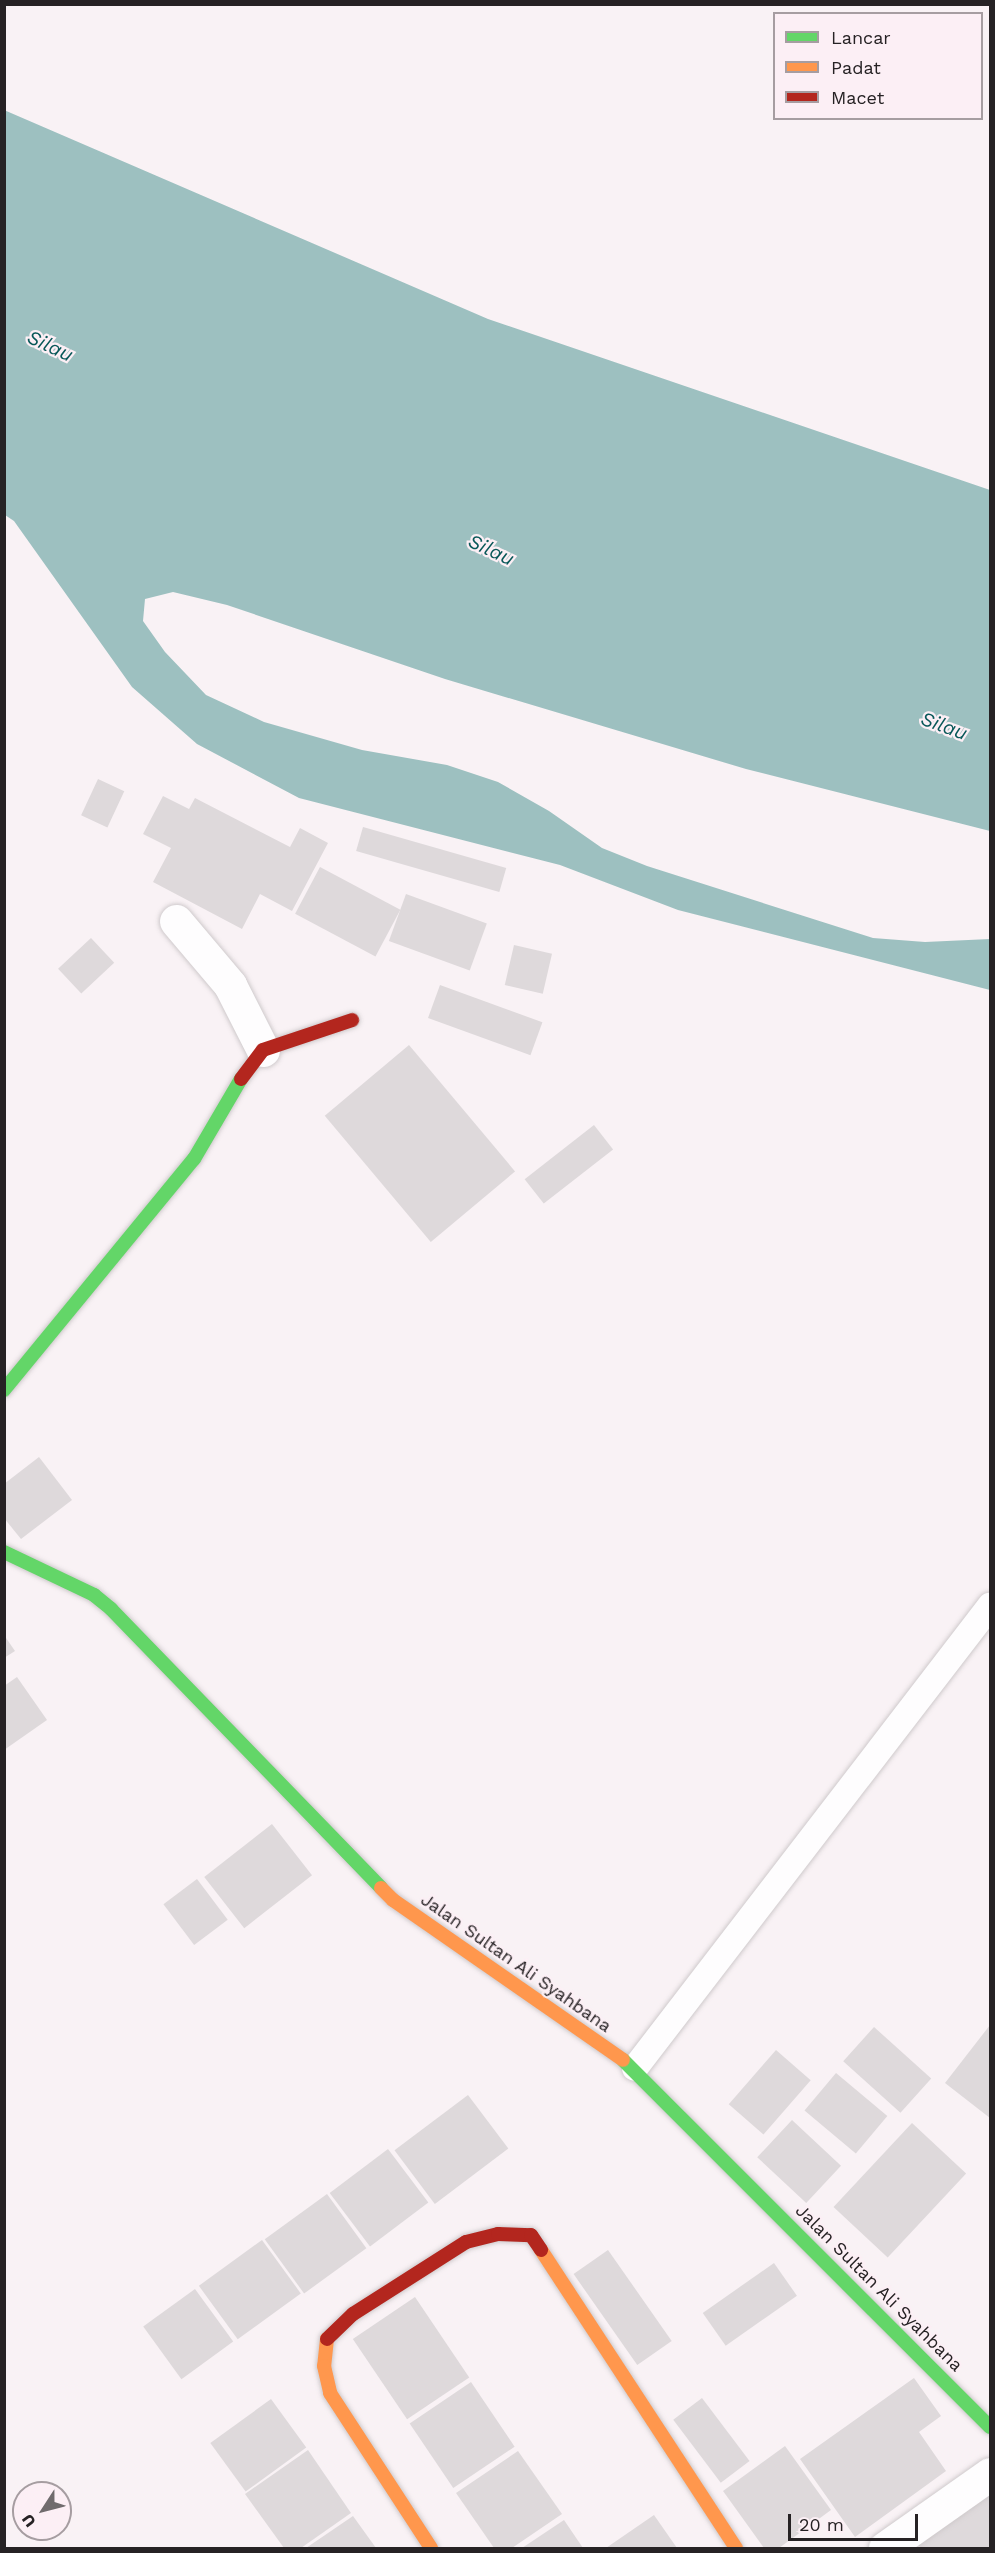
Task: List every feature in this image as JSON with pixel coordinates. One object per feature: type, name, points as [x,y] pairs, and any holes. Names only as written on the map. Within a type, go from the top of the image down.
[{"type":"street","points":[[176,921],[230,985],[263,1050]]},
{"type":"street","points":[[4,1390],[194,1159],[254,1057],[263,1050],[352,1020]]},
{"type":"street","name":"Jalan Sultan Ali Syahbana","points":[[4,1552],[94,1595],[111,1609],[393,1900],[635,2068],[990,2427]]},
{"type":"street","points":[[431,2548],[330,2393],[324,2366],[327,2338],[361,2308],[466,2242],[498,2234],[531,2235],[736,2548]]},
{"type":"street","points":[[885,2548],[990,2474]]},
{"type":"lane","points":[[635,2068],[990,1606]]},
{"type":"water","name":"Silau","points":[[4,110],[488,319],[990,490],[990,831],[746,769],[445,679],[227,605],[173,592],[145,599],[143,621],[165,652],[206,695],[264,722],[362,750],[447,765],[498,782],[549,811],[602,848],[647,866],[873,938],[925,942],[990,939],[990,990],[678,910],[560,865],[299,798],[197,744],[132,687],[14,521],[5,515]]},
{"type":"building","points":[[98,779],[124,791],[107,828],[81,815]]},
{"type":"building","points":[[163,796],[189,809],[195,798],[290,847],[300,828],[328,843],[292,911],[260,894],[242,929],[153,882],[171,848],[143,834]]},
{"type":"building","points":[[363,827],[506,868],[499,892],[356,851]]},
{"type":"building","points":[[320,867],[400,910],[375,957],[295,914]]},
{"type":"building","points":[[406,894],[487,923],[470,970],[389,941]]},
{"type":"building","points":[[91,938],[114,963],[81,994],[58,969]]},
{"type":"building","points":[[514,945],[552,954],[543,994],[505,985]]},
{"type":"building","points":[[440,985],[542,1022],[530,1055],[428,1018]]},
{"type":"building","points":[[409,1045],[515,1171],[431,1242],[325,1116]]},
{"type":"building","points":[[594,1125],[613,1149],[544,1204],[525,1179]]},
{"type":"building","points":[[39,1457],[72,1500],[21,1539],[4,1518],[4,1484]]},
{"type":"building","points":[[4,1635],[15,1651],[4,1658]]},
{"type":"building","points":[[17,1677],[47,1720],[4,1750],[4,1686]]},
{"type":"building","points":[[272,1824],[312,1875],[244,1928],[204,1877]]},
{"type":"building","points":[[197,1879],[228,1920],[194,1945],[163,1904]]},
{"type":"building","points":[[990,2025],[990,2118],[945,2083]]},
{"type":"building","points":[[874,2027],[931,2079],[900,2113],[843,2061]]},
{"type":"building","points":[[776,2050],[811,2080],[763,2135],[729,2104]]},
{"type":"building","points":[[836,2073],[887,2116],[856,2154],[805,2111]]},
{"type":"building","points":[[468,2095],[508,2149],[435,2204],[395,2150]]},
{"type":"building","points":[[792,2120],[841,2166],[806,2203],[757,2157]]},
{"type":"building","points":[[912,2123],[966,2173],[888,2258],[834,2207]]},
{"type":"building","points":[[388,2149],[428,2203],[370,2246],[330,2193]]},
{"type":"building","points":[[327,2194],[366,2248],[304,2293],[265,2239]]},
{"type":"building","points":[[262,2240],[301,2293],[238,2339],[199,2286]]},
{"type":"building","points":[[608,2250],[672,2341],[637,2365],[574,2274]]},
{"type":"building","points":[[774,2263],[797,2296],[726,2346],[703,2313]]},
{"type":"building","points":[[195,2289],[233,2342],[181,2379],[143,2327]]},
{"type":"building","points":[[415,2297],[469,2377],[407,2419],[353,2339]]},
{"type":"building","points":[[914,2378],[941,2416],[919,2432],[946,2471],[855,2537],[800,2459]]},
{"type":"building","points":[[471,2382],[515,2447],[453,2488],[410,2423]]},
{"type":"building","points":[[702,2398],[750,2461],[721,2483],[673,2420]]},
{"type":"building","points":[[271,2399],[306,2448],[246,2492],[210,2443]]},
{"type":"building","points":[[785,2446],[831,2510],[779,2548],[764,2548],[723,2491]]},
{"type":"building","points":[[308,2450],[351,2513],[301,2548],[284,2548],[245,2494]]},
{"type":"building","points":[[518,2451],[562,2514],[512,2548],[494,2548],[456,2493]]},
{"type":"building","points":[[990,2486],[990,2548],[921,2548],[916,2541]]},
{"type":"building","points":[[654,2515],[677,2548],[606,2548]]},
{"type":"building","points":[[353,2516],[376,2548],[306,2548]]},
{"type":"building","points":[[564,2520],[583,2548],[522,2548]]},
{"type":"traffic: fast","points":[[4,1390],[194,1159],[241,1079]]},
{"type":"traffic: fast","points":[[4,1552],[94,1595],[111,1609],[381,1888]]},
{"type":"traffic: fast","points":[[623,2060],[990,2427]]},
{"type":"traffic: slow","points":[[381,1888],[393,1900],[623,2060]]},
{"type":"traffic: slow","points":[[541,2250],[736,2548]]},
{"type":"traffic: slow","points":[[327,2339],[324,2366],[330,2393],[431,2548]]},
{"type":"traffic: jam","points":[[241,1079],[263,1050],[352,1020]]},
{"type":"traffic: jam","points":[[327,2339],[353,2314],[466,2242],[498,2234],[531,2235],[541,2250]]}]
